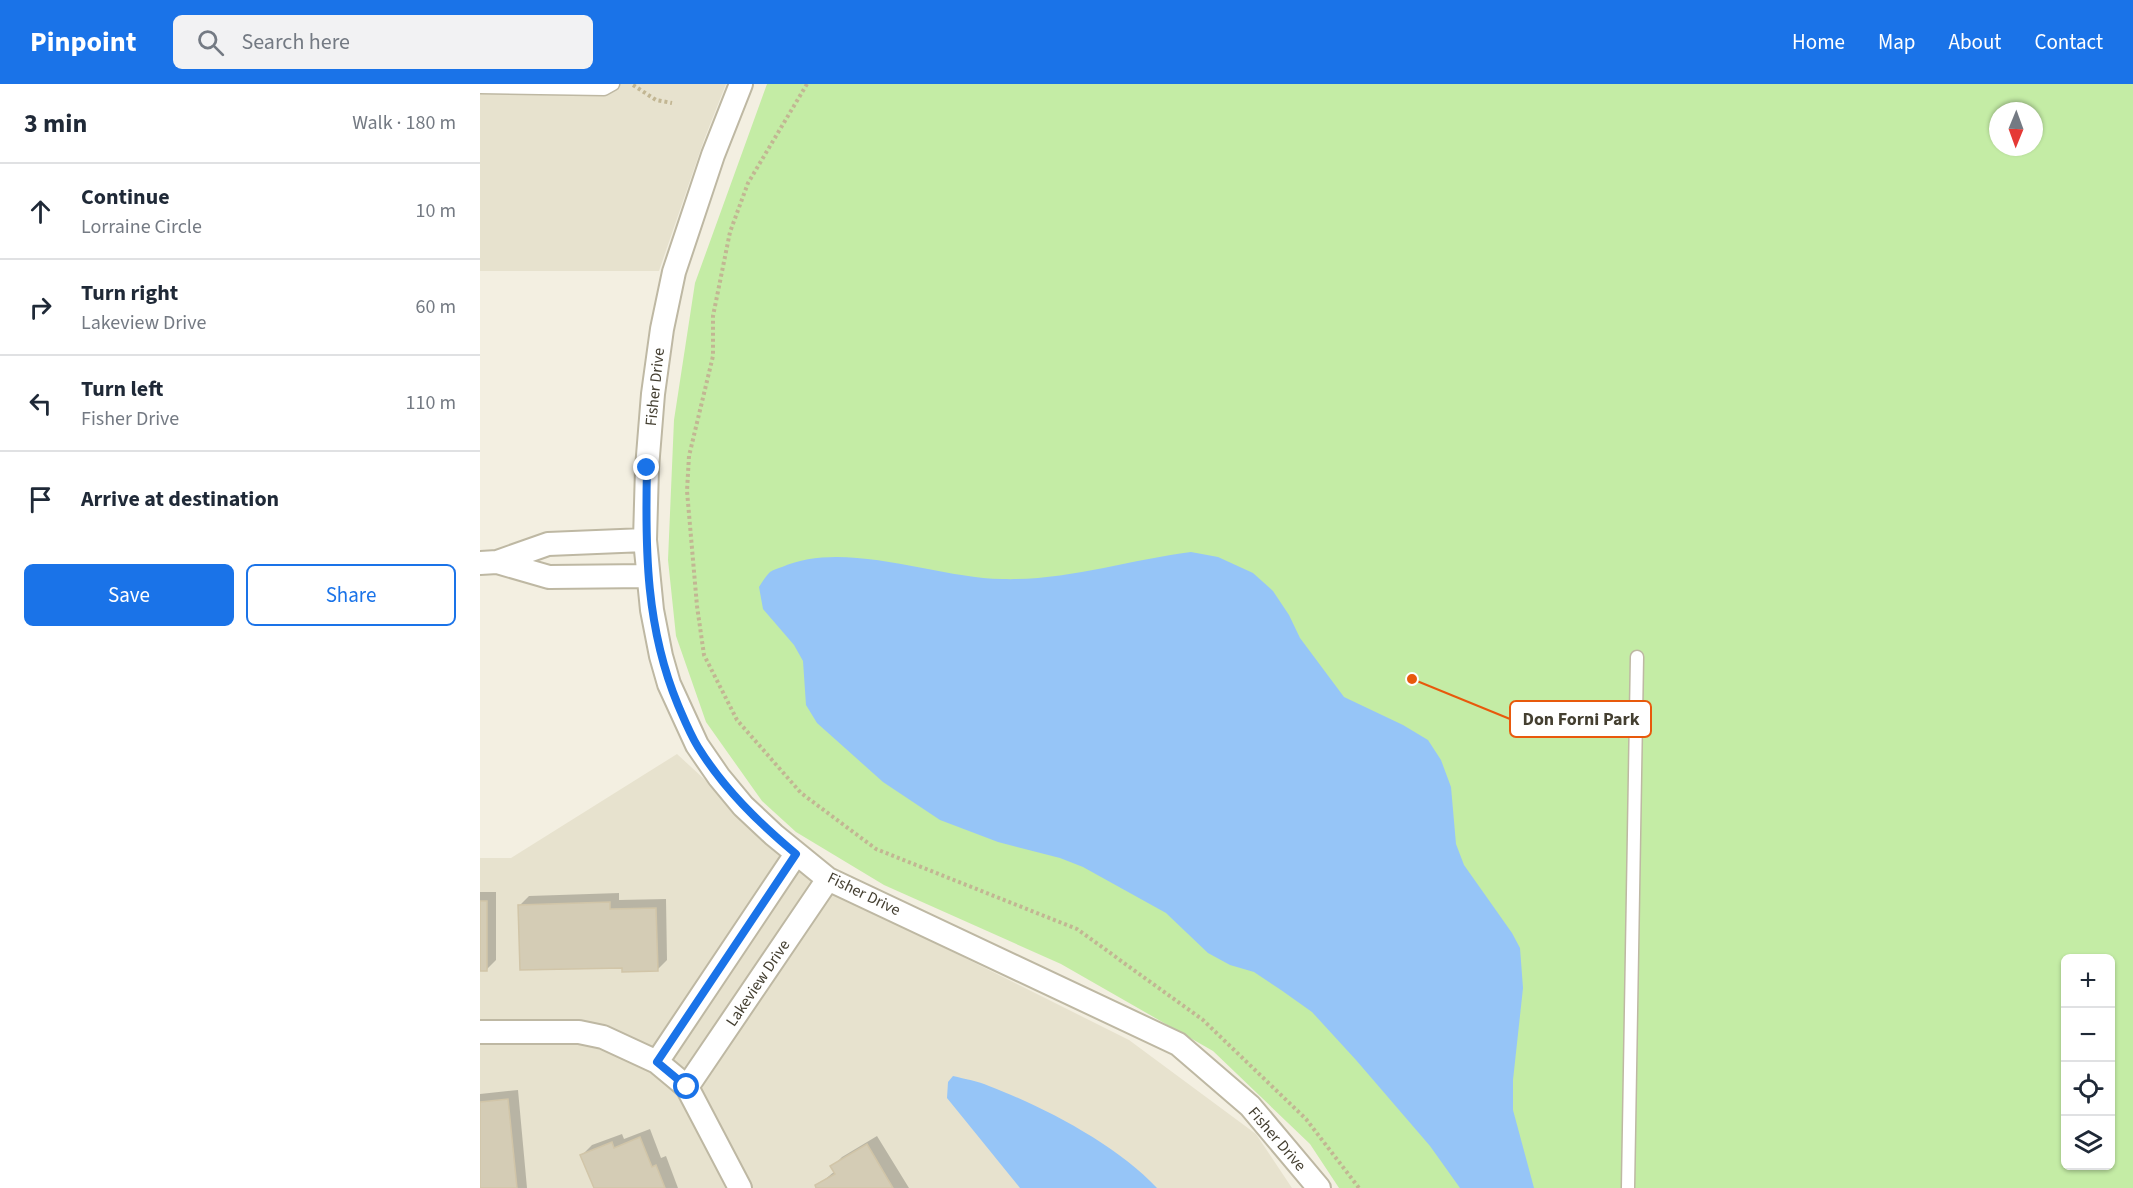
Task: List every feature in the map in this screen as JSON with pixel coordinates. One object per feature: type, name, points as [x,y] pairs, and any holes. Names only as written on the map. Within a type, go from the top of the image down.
[{"type":"street","name":"Fisher Drive","points":[[741,84],[713,155],[674,272],[662,329],[653,394],[648,457],[645,540],[652,610],[669,684],[697,745],[743,807],[828,879],[1178,1044],[1250,1106],[1319,1188]]},
{"type":"street","points":[[489,563],[548,544],[645,540]]},
{"type":"street","points":[[489,563],[549,577],[648,576]]},
{"type":"street","points":[[657,1062],[796,854]]},
{"type":"street","name":"Lakeview Drive","points":[[687,1087],[828,879]]},
{"type":"street","points":[[480,1032],[579,1032],[603,1037],[657,1062],[687,1087],[740,1188]]},
{"type":"lane","points":[[480,87],[604,89],[614,84]]},
{"type":"lane","points":[[1628,1188],[1637,657]]},
{"type":"path","points":[[632,84],[656,100],[672,103]]},
{"type":"path","points":[[807,84],[748,183],[730,232],[713,316],[713,356],[689,456],[687,490],[697,606],[704,655],[737,720],[801,793],[876,849],[1077,930],[1096,943],[1203,1020],[1306,1119],[1359,1188]]},
{"type":"shaded area","points":[[480,84],[726,84],[704,140],[659,271],[480,271]]},
{"type":"shaded area","points":[[677,754],[804,871],[879,915],[1129,1040],[1256,1134],[1292,1188],[480,1188],[480,858],[511,858]]},
{"type":"green space","points":[[767,84],[2133,84],[2133,1188],[1339,1188],[1310,1144],[1213,1051],[1061,964],[884,885],[796,832],[762,801],[706,722],[676,636],[668,560],[674,420],[695,283]]},
{"type":"water","points":[[1191,552],[1218,557],[1253,573],[1273,591],[1289,615],[1300,638],[1344,697],[1403,725],[1428,740],[1441,760],[1451,787],[1456,844],[1464,865],[1520,948],[1523,988],[1513,1080],[1513,1110],[1534,1188],[1460,1188],[1430,1146],[1356,1060],[1312,1012],[1281,990],[1254,972],[1230,965],[1208,953],[1166,913],[1083,867],[1060,858],[998,842],[940,820],[883,782],[817,723],[806,705],[803,661],[794,645],[763,609],[759,587],[770,572],[807,559],[861,558],[976,577],[1026,579],[1050,577]]},
{"type":"water","points":[[953,1076],[985,1084],[1056,1116],[1101,1142],[1141,1172],[1157,1188],[1020,1188],[947,1098],[948,1082]]},
{"type":"building","points":[[480,901],[487,901],[487,971],[480,971]]},
{"type":"building","points":[[610,902],[610,909],[656,908],[658,971],[622,972],[622,968],[520,970],[518,905]]},
{"type":"building","points":[[508,1099],[517,1188],[480,1188],[480,1102]]},
{"type":"building","points":[[640,1137],[652,1167],[656,1165],[665,1188],[594,1188],[580,1155],[612,1142],[614,1148]]},
{"type":"building","points":[[867,1144],[893,1188],[816,1188],[815,1185],[835,1174],[830,1166]]},
{"type":"place","name":"Don Forni Park","points":[[1412,679]]},
{"type":"route","points":[[647,468],[645,540],[652,610],[669,684],[697,745],[719,777],[743,807],[796,854],[657,1062],[687,1087]]}]
